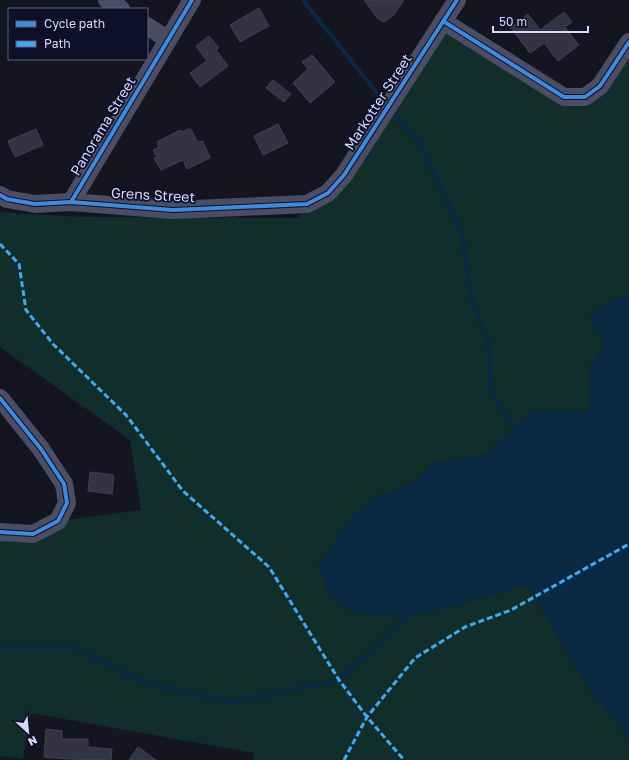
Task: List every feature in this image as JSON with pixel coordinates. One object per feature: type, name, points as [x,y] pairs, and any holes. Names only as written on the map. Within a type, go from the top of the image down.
[{"type":"street","points":[[106,0],[119,8]]},
{"type":"street","name":"Panorama Street","points":[[71,202],[167,39],[192,0]]},
{"type":"street","name":"Markotter Street","points":[[307,204],[328,193],[344,175],[457,0]]},
{"type":"street","points":[[443,21],[564,97],[585,97],[600,86],[629,42]]},
{"type":"street","points":[[148,27],[167,39]]},
{"type":"street","name":"Grens Street","points":[[0,195],[7,199],[35,204],[71,202],[173,210],[307,204]]},
{"type":"street","points":[[0,398],[41,449],[64,484],[67,503],[58,521],[33,534],[0,532]]},
{"type":"green space","points":[[443,21],[564,97],[585,97],[629,42],[629,296],[619,298],[606,344],[591,366],[588,411],[534,411],[486,455],[432,463],[412,484],[379,496],[319,565],[328,591],[353,613],[458,605],[528,584],[586,685],[629,738],[629,760],[253,760],[254,753],[31,713],[23,759],[0,756],[0,532],[58,521],[141,510],[130,440],[0,347],[0,212],[81,217],[299,218],[307,204],[328,193]]},
{"type":"water","points":[[629,296],[629,738],[586,685],[528,584],[458,605],[408,617],[375,617],[353,613],[328,591],[319,565],[352,517],[379,496],[412,484],[432,463],[486,455],[534,411],[588,411],[591,366],[606,344],[588,316],[619,298]]},
{"type":"building","points":[[364,0],[404,0],[394,15],[384,22],[377,18]]},
{"type":"building","points":[[259,8],[269,26],[240,42],[230,25]]},
{"type":"building","points":[[564,12],[572,22],[565,27],[579,45],[558,61],[544,43],[530,53],[511,28],[528,14],[540,30]]},
{"type":"building","points":[[209,36],[219,48],[216,50],[228,66],[200,87],[190,73],[207,61],[196,46]]},
{"type":"building","points":[[312,55],[335,82],[310,103],[293,83],[308,69],[302,62]]},
{"type":"building","points":[[273,80],[291,94],[284,102],[266,88]]},
{"type":"building","points":[[278,124],[288,143],[263,155],[254,136]]},
{"type":"building","points":[[190,128],[198,142],[203,141],[210,158],[187,169],[183,160],[161,170],[154,158],[157,157],[153,150],[159,147],[157,142],[180,130],[182,132]]},
{"type":"building","points":[[36,129],[43,145],[15,157],[8,141]]},
{"type":"building","points":[[90,472],[114,475],[112,494],[88,491]]},
{"type":"building","points":[[46,729],[62,731],[62,739],[88,739],[88,747],[112,749],[111,760],[44,757]]},
{"type":"building","points":[[138,747],[156,760],[129,760]]},
{"type":"waterway","points":[[303,0],[380,97]]},
{"type":"waterway","points":[[395,115],[421,145],[462,233],[471,295],[489,347],[491,393],[515,428]]},
{"type":"waterway","points":[[0,647],[73,647],[145,683],[233,702],[339,680],[408,617]]},
{"type":"marked path","points":[[0,244],[19,264],[26,310],[53,344],[126,415],[183,491],[269,567],[339,680],[367,717],[404,760]]},
{"type":"marked path","points":[[344,760],[367,717],[415,658],[465,627],[511,610],[629,544]]},
{"type":"cycle path","points":[[71,202],[192,0]]},
{"type":"cycle path","points":[[0,195],[7,199],[35,204],[71,202],[173,210],[307,204],[328,193],[344,175],[457,0]]},
{"type":"cycle path","points":[[443,21],[564,97],[585,97],[600,86],[629,42]]},
{"type":"cycle path","points":[[0,398],[41,449],[64,484],[67,503],[58,521],[33,534],[0,532]]}]
